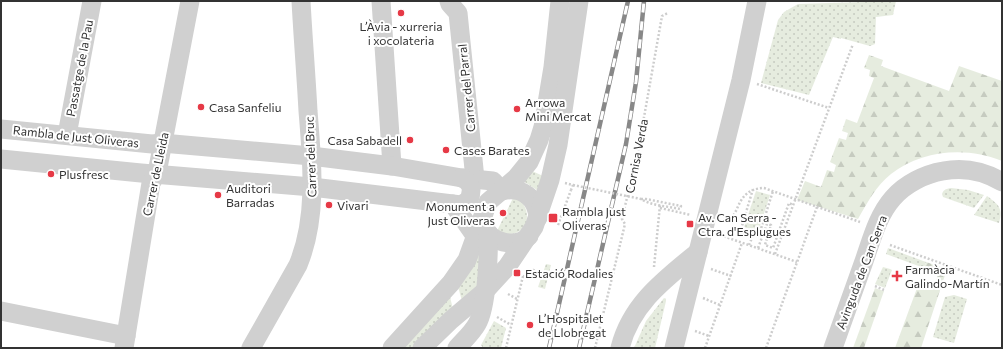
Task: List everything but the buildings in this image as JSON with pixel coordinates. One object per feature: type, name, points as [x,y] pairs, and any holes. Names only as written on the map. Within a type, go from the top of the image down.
[{"type":"street","name":"Passatge de la Pau","points":[[67,135],[92,1]]},
{"type":"street","name":"Carrer de Lleida","points":[[125,342],[151,183],[157,173],[190,1]]},
{"type":"street","name":"Carrer del Bruc","points":[[251,348],[298,265],[304,251],[312,187],[301,1]]},
{"type":"street","points":[[381,1],[392,166]]},
{"type":"street","name":"Carrer del Parral","points":[[450,1],[450,4],[458,13],[470,178]]},
{"type":"street","points":[[392,348],[459,272],[467,260],[482,229],[484,210],[488,202],[516,178],[529,162],[540,140],[553,67],[560,1]]},
{"type":"street","points":[[674,348],[741,80],[757,1]]},
{"type":"street","points":[[422,348],[451,320],[484,292],[507,267],[529,236],[538,218],[550,180],[558,145],[582,4]]},
{"type":"street","name":"Rambla de Just Oliveras","points":[[1,129],[152,144],[162,143],[311,156],[392,166],[493,181],[502,191]]},
{"type":"street","points":[[1,159],[312,187],[461,205],[465,204],[469,200],[471,195],[470,184],[468,181],[470,178]]},
{"type":"street","name":"Avinguda de Can Serra","points":[[833,348],[880,217],[896,195],[917,180],[930,174],[949,170],[972,170],[983,173],[1002,182]]},
{"type":"street","points":[[502,191],[511,189],[528,195],[534,202],[538,211],[538,218]]},
{"type":"street","points":[[453,204],[497,240],[510,243],[524,241],[529,236]]},
{"type":"street","points":[[457,348],[476,326],[481,314],[488,252],[482,229]]},
{"type":"street","points":[[620,348],[626,332],[643,302],[658,285],[698,252]]},
{"type":"street","points":[[1,311],[125,342]]},
{"type":"path","name":"Cornisa Verda","points":[[595,348],[625,224],[622,219],[638,151],[662,16],[668,13]]},
{"type":"path","points":[[775,254],[853,44]]},
{"type":"path","points":[[757,84],[829,108]]},
{"type":"path","points":[[567,184],[680,206],[680,209],[664,205],[660,206]]},
{"type":"path","points":[[558,225],[573,185]]},
{"type":"path","points":[[723,220],[727,221],[733,217],[744,196],[749,191],[764,188],[861,222]]},
{"type":"path","points":[[753,189],[741,229],[759,235],[773,191]]},
{"type":"path","points":[[641,199],[646,202],[692,215]]},
{"type":"path","points":[[763,223],[771,225],[765,245],[773,248],[789,203],[793,205]]},
{"type":"path","points":[[654,268],[660,206]]},
{"type":"path","points":[[766,348],[817,207]]},
{"type":"path","points":[[758,248],[767,224]]},
{"type":"path","points":[[749,245],[754,233]]},
{"type":"path","points":[[720,235],[797,262]]},
{"type":"path","points":[[705,348],[742,243]]},
{"type":"path","points":[[890,245],[1002,285]]},
{"type":"path","points":[[766,251],[768,246]]},
{"type":"path","points":[[519,275],[530,278],[534,269]]},
{"type":"path","points":[[711,269],[731,276]]},
{"type":"path","points":[[506,348],[523,276]]},
{"type":"path","points":[[875,286],[884,290]]},
{"type":"path","points":[[508,294],[517,299]]},
{"type":"path","points":[[703,298],[720,305]]},
{"type":"path","points":[[494,316],[511,325]]},
{"type":"path","points":[[695,331],[709,336]]},
{"type":"green space","points":[[896,1],[893,15],[876,17],[875,44],[870,46],[833,37],[809,95],[761,83],[778,20],[784,12],[798,4]]},
{"type":"green space","points":[[869,55],[883,60],[881,66],[949,91],[959,66],[1002,81],[1002,161],[974,153],[959,152],[930,155],[916,160],[891,174],[881,184],[872,195],[858,219],[797,200],[805,181],[821,187],[827,170],[834,172],[836,165],[830,162],[839,138],[846,140],[848,133],[842,131],[846,119],[857,123],[874,78],[869,76],[870,70],[864,68]]},
{"type":"green space","points":[[530,170],[543,176],[537,190],[523,181]]},
{"type":"green space","points":[[951,188],[968,190],[984,195],[974,208],[943,197],[942,194],[944,191]]},
{"type":"green space","points":[[756,191],[770,195],[758,232],[744,227]]},
{"type":"green space","points":[[514,196],[520,200],[527,212],[525,224],[522,229],[516,233],[508,234],[497,231]]},
{"type":"green space","points":[[987,196],[999,207],[999,223],[974,215]]},
{"type":"green space","points":[[479,245],[479,285],[462,301],[457,283]]},
{"type":"green space","points":[[888,248],[926,262],[924,268],[886,254]]},
{"type":"green space","points":[[926,262],[947,269],[921,348],[895,348],[920,280],[934,285],[938,275],[924,269]]},
{"type":"green space","points":[[546,264],[551,265],[545,289],[538,287]]},
{"type":"green space","points":[[883,267],[892,270],[885,288],[875,284]]},
{"type":"green space","points":[[875,288],[884,291],[864,348],[853,348]]},
{"type":"green space","points":[[449,293],[453,309],[413,348],[399,348]]},
{"type":"green space","points":[[954,295],[967,299],[954,343],[933,337],[945,297]]},
{"type":"green space","points":[[664,298],[666,301],[655,348],[634,348],[646,321]]},
{"type":"green space","points":[[494,321],[506,328],[501,348],[483,348],[481,345]]},
{"type":"railway","points":[[549,348],[628,1]]},
{"type":"railway","points":[[579,348],[626,144],[636,82],[644,1]]},
{"type":"place","name":"L’Àvia - xurreria i xocolateria","points":[[401,13]]},
{"type":"place","name":"Casa Sanfeliu","points":[[201,107]]},
{"type":"place","name":"Arrowa Mini Mercat","points":[[517,109]]},
{"type":"place","name":"Casa Sabadell","points":[[410,140]]},
{"type":"place","name":"Cases Barates","points":[[446,150]]},
{"type":"place","name":"Plusfresc","points":[[51,174]]},
{"type":"place","name":"Auditori Barradas","points":[[218,195]]},
{"type":"place","name":"Vivari","points":[[329,205]]},
{"type":"place","name":"Monument a Just Oliveras","points":[[503,213]]},
{"type":"place","name":"Rambla Just Oliveras","points":[[553,218]]},
{"type":"place","name":"Av. Can Serra - Ctra. d'Esplugues","points":[[690,224]]},
{"type":"place","name":"Estació Rodalies","points":[[517,273]]},
{"type":"place","name":"Farmàcia Galindo-Martín","points":[[897,276]]},
{"type":"place","name":"L’Hospitalet de Llobregat","points":[[530,325]]}]
